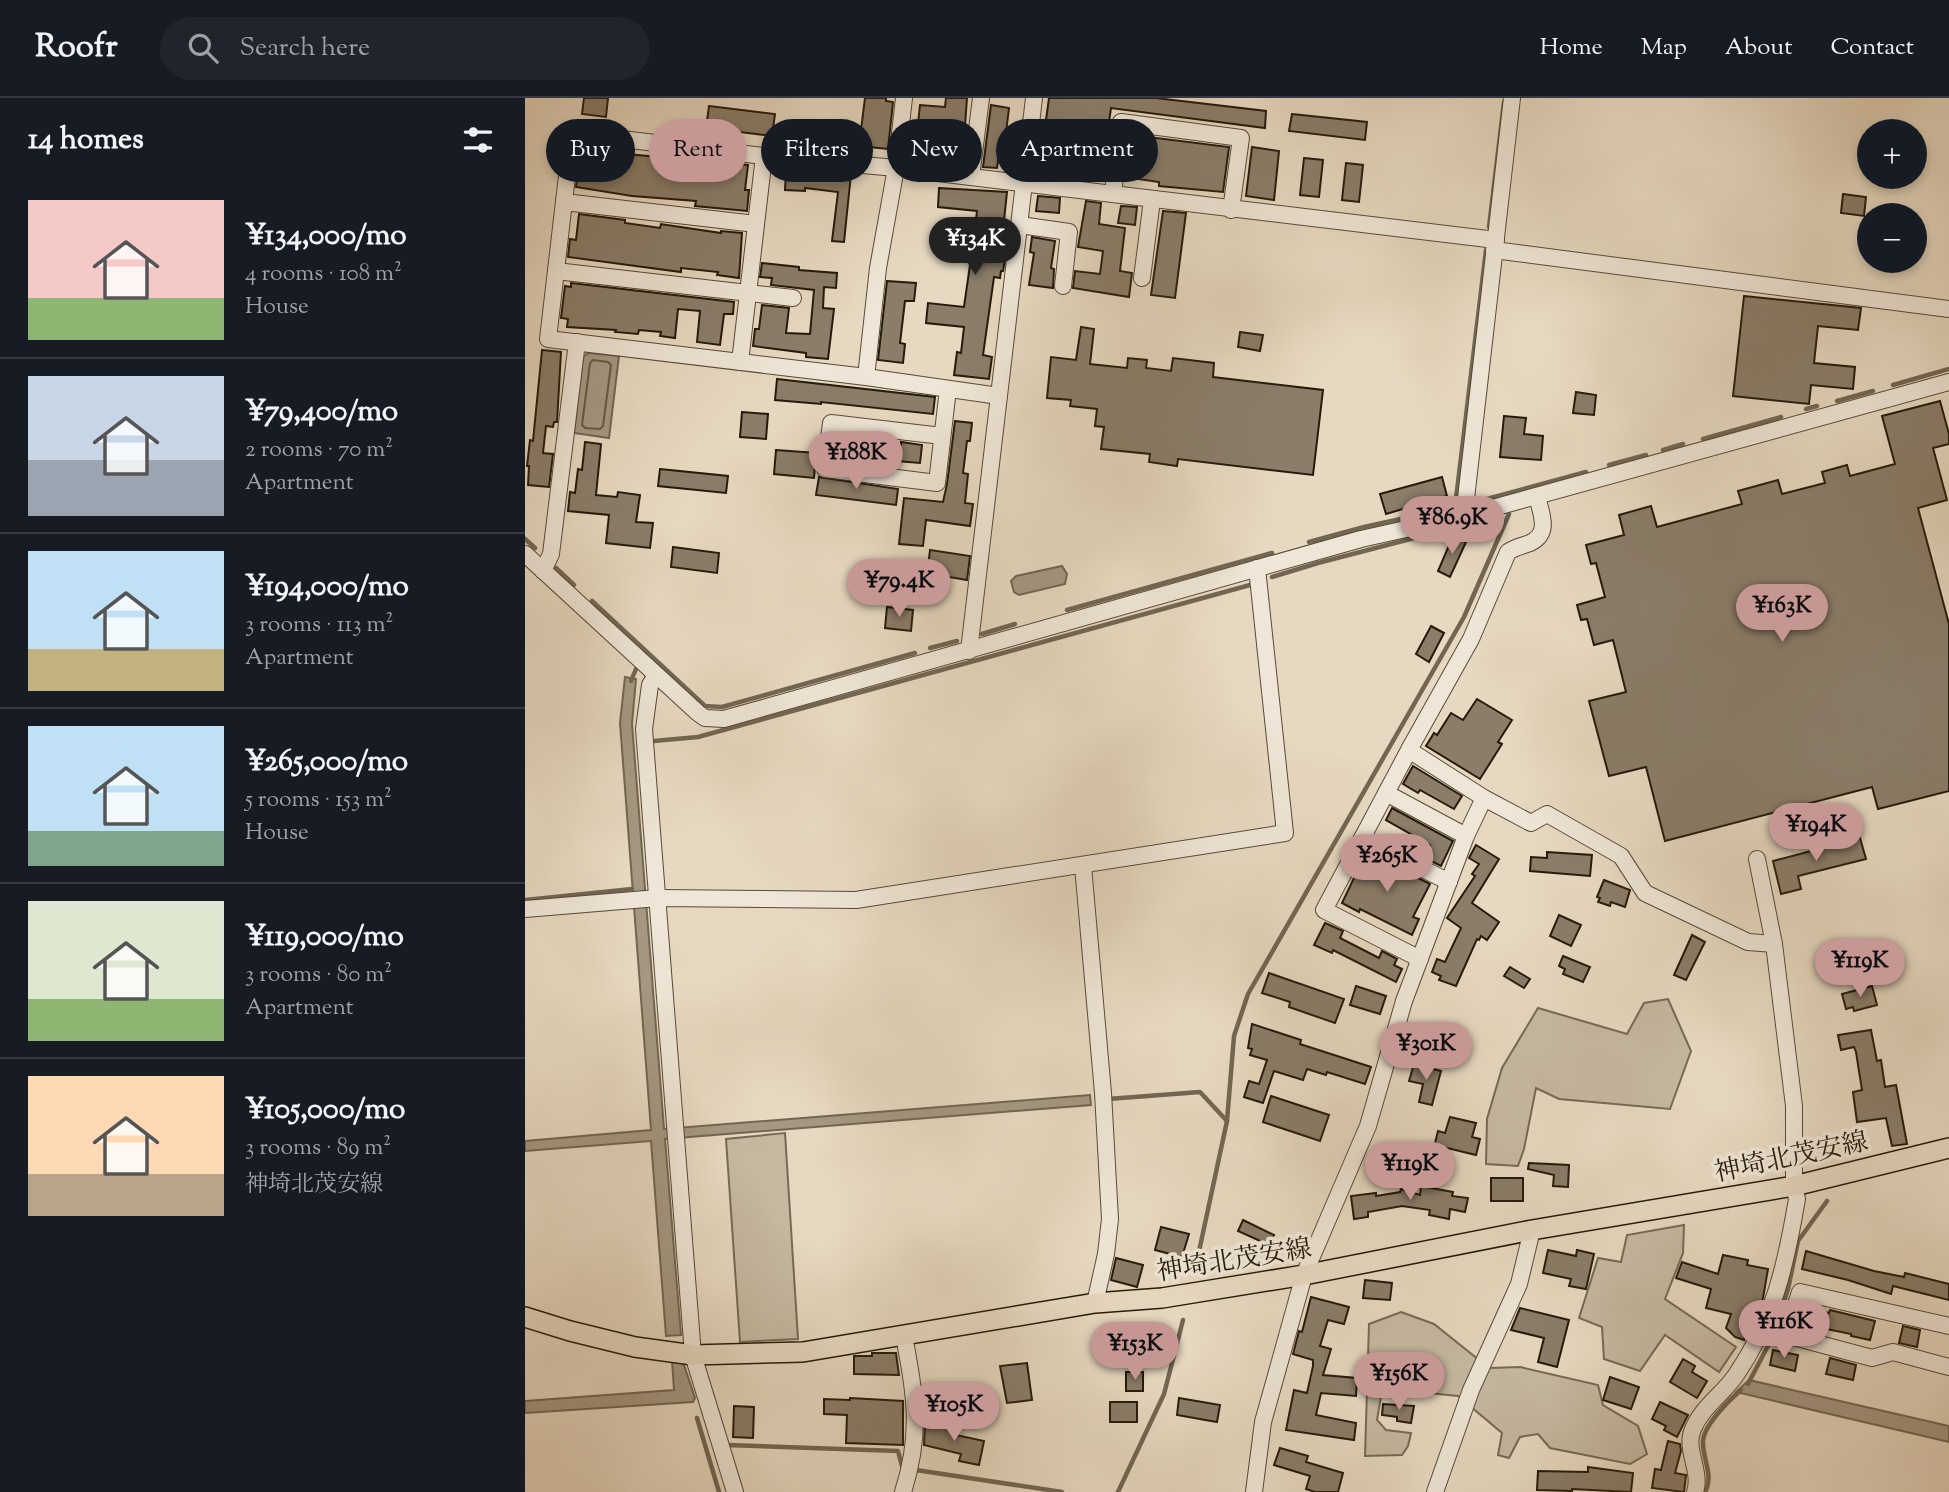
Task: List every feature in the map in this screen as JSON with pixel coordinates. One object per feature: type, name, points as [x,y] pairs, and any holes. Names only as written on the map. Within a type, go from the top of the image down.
[{"type":"main road","name":"神埼北茂安線","points":[[525,1317],[570,1332],[635,1347],[693,1354],[803,1352],[1095,1303],[1162,1298],[1304,1275],[1532,1230],[1794,1186],[1949,1148]]},
{"type":"street","points":[[902,119],[904,98]]},
{"type":"street","points":[[978,119],[981,98]]},
{"type":"street","points":[[969,651],[1034,98]]},
{"type":"street","points":[[1464,516],[1512,98]]},
{"type":"street","points":[[1113,194],[1121,122],[1241,138],[1231,210]]},
{"type":"street","points":[[761,156],[572,133],[548,339],[866,377],[999,396]]},
{"type":"street","points":[[982,178],[1495,245],[1949,309]]},
{"type":"street","points":[[740,362],[761,182]]},
{"type":"street","points":[[866,377],[878,268],[893,182]]},
{"type":"street","points":[[1142,278],[1152,200]]},
{"type":"street","points":[[564,202],[756,224]]},
{"type":"street","points":[[1020,225],[1069,232],[1063,286]]},
{"type":"street","points":[[556,271],[793,298]]},
{"type":"street","points":[[543,571],[551,554],[577,342]]},
{"type":"street","points":[[525,554],[698,713],[705,718],[724,719],[1361,539],[1464,516],[1949,382]]},
{"type":"street","points":[[942,436],[831,423],[825,469],[937,483],[948,389]]},
{"type":"street","points":[[1420,959],[1324,910],[1471,639],[1508,552],[1533,541],[1543,530],[1537,496]]},
{"type":"street","points":[[525,909],[653,898],[856,900],[1285,834],[1258,568]]},
{"type":"street","points":[[656,675],[650,685],[644,729],[653,898],[693,1354],[734,1492]]},
{"type":"street","points":[[1410,748],[1412,752],[1484,798],[1531,823],[1547,814],[1621,856],[1645,893],[1748,942],[1774,944]]},
{"type":"street","points":[[1386,793],[1466,835]]},
{"type":"street","points":[[1254,1492],[1263,1422],[1304,1275],[1368,1126],[1404,1001],[1466,835],[1484,798]]},
{"type":"street","points":[[1361,838],[1449,882]]},
{"type":"street","points":[[1695,1492],[1698,1473],[1691,1445],[1691,1432],[1701,1413],[1734,1377],[1761,1334],[1782,1277],[1797,1199],[1794,1186],[1794,1106],[1774,944],[1757,859]]},
{"type":"street","points":[[1083,866],[1110,1219],[1095,1303]]},
{"type":"street","points":[[1435,1492],[1471,1390],[1519,1284],[1532,1230]]},
{"type":"street","points":[[1949,1326],[1800,1292],[1786,1335],[1872,1358],[1893,1352],[1949,1367]]},
{"type":"street","points":[[903,1492],[910,1471],[917,1416],[904,1336]]},
{"type":"shaded area","points":[[1668,999],[1691,1051],[1670,1109],[1559,1099],[1536,1088],[1518,1166],[1486,1164],[1487,1119],[1502,1068],[1538,1008],[1627,1034],[1644,1003]]},
{"type":"shaded area","points":[[785,1133],[798,1339],[740,1342],[726,1139]]},
{"type":"shaded area","points":[[1684,1225],[1683,1253],[1665,1299],[1736,1347],[1719,1372],[1665,1335],[1640,1371],[1604,1359],[1602,1327],[1579,1318],[1598,1258],[1621,1262],[1627,1235]]},
{"type":"shaded area","points":[[1401,1312],[1434,1324],[1489,1368],[1520,1367],[1598,1385],[1603,1405],[1638,1426],[1647,1454],[1630,1464],[1550,1448],[1538,1434],[1520,1437],[1509,1458],[1498,1455],[1502,1433],[1458,1396],[1399,1390],[1381,1396],[1377,1420],[1386,1430],[1411,1433],[1408,1446],[1402,1455],[1365,1456],[1369,1324]]},
{"type":"water","points":[[588,353],[619,356],[609,438],[574,433],[583,357]]},
{"type":"water","points":[[1062,566],[1067,574],[1065,584],[1019,595],[1014,592],[1011,581],[1016,576]]},
{"type":"water","points":[[625,677],[636,679],[632,724],[664,1129],[1090,1095],[1091,1105],[665,1139],[681,1335],[666,1336],[651,1141],[525,1151],[525,1141],[651,1130],[620,723]]},
{"type":"water","points":[[672,1361],[683,1362],[695,1398],[693,1402],[525,1413],[525,1401],[674,1390]]},
{"type":"water","points":[[1749,1380],[1949,1426],[1949,1442],[1736,1392]]},
{"type":"building","points":[[584,98],[608,98],[606,117],[582,114]]},
{"type":"building","points":[[865,98],[886,98],[886,101],[893,102],[891,119],[887,119],[887,149],[873,147],[873,119],[862,119]]},
{"type":"building","points":[[946,98],[967,98],[965,119],[918,119],[920,105],[945,107]]},
{"type":"building","points":[[1049,98],[1156,98],[1266,111],[1265,128],[1111,108],[1109,119],[1046,119]]},
{"type":"building","points":[[991,105],[1009,108],[1008,119],[996,119],[996,168],[983,167]]},
{"type":"building","points":[[709,106],[775,114],[774,119],[761,119],[761,135],[747,133],[747,119],[707,119]]},
{"type":"building","points":[[1292,114],[1367,122],[1365,140],[1289,131]]},
{"type":"building","points":[[1158,138],[1229,147],[1223,192],[1159,186]]},
{"type":"building","points":[[1252,147],[1279,151],[1274,200],[1246,196]]},
{"type":"building","points":[[635,155],[649,156],[649,182],[746,182],[745,190],[749,190],[747,211],[695,206],[696,201],[632,196],[576,187],[577,182],[635,182]]},
{"type":"building","points":[[1304,158],[1323,160],[1319,197],[1300,195]]},
{"type":"building","points":[[1346,163],[1363,165],[1359,202],[1342,200]]},
{"type":"building","points":[[785,182],[850,182],[844,242],[832,241],[838,192],[805,188],[805,191],[785,190]]},
{"type":"building","points":[[939,188],[1007,192],[1000,258],[1005,259],[1000,278],[994,277],[983,355],[992,357],[989,379],[954,375],[957,352],[961,353],[964,327],[926,323],[928,303],[964,307],[977,211],[938,207]]},
{"type":"building","points":[[1843,194],[1866,197],[1865,203],[1857,203],[1857,215],[1841,213]]},
{"type":"building","points":[[1038,196],[1060,198],[1059,213],[1036,211]]},
{"type":"building","points":[[1086,201],[1101,203],[1099,224],[1125,228],[1120,271],[1132,273],[1129,297],[1073,288],[1075,271],[1100,274],[1103,251],[1078,247]]},
{"type":"building","points":[[1121,206],[1137,207],[1135,225],[1118,223]]},
{"type":"building","points":[[1163,211],[1186,213],[1175,298],[1151,295]]},
{"type":"building","points":[[579,214],[660,228],[661,224],[721,233],[742,233],[739,278],[717,275],[718,272],[681,268],[681,272],[568,257],[570,239],[576,240]]},
{"type":"building","points":[[1032,237],[1055,241],[1051,268],[1054,269],[1053,288],[1029,285],[1034,253],[1030,252]]},
{"type":"building","points":[[762,263],[837,273],[836,288],[824,287],[823,308],[834,309],[828,359],[806,357],[806,353],[753,346],[755,329],[759,329],[762,305],[789,308],[786,333],[810,334],[814,290],[771,285],[772,278],[760,277]]},
{"type":"building","points":[[887,281],[916,283],[914,301],[905,301],[900,343],[905,344],[903,363],[878,360]]},
{"type":"building","points":[[571,283],[734,302],[733,314],[724,314],[720,345],[697,342],[700,311],[678,309],[675,338],[660,336],[661,332],[639,330],[638,334],[567,327],[568,319],[561,318],[565,286],[571,287]]},
{"type":"building","points":[[1744,296],[1861,308],[1858,330],[1818,326],[1814,363],[1855,367],[1853,389],[1811,385],[1809,404],[1733,396]]},
{"type":"building","points":[[1081,327],[1094,329],[1090,364],[1127,368],[1128,358],[1147,360],[1146,368],[1171,371],[1173,358],[1214,363],[1213,377],[1323,390],[1313,475],[1178,459],[1177,466],[1149,462],[1150,454],[1101,449],[1104,427],[1095,426],[1097,409],[1070,406],[1071,400],[1047,398],[1051,357],[1076,360]]},
{"type":"building","points":[[1240,332],[1263,335],[1260,351],[1238,347]]},
{"type":"building","points":[[542,350],[561,352],[557,422],[554,422],[553,427],[546,426],[543,453],[553,454],[549,487],[528,485],[527,466],[530,440],[533,441]]},
{"type":"building","points":[[777,379],[935,397],[933,414],[775,400]]},
{"type":"building","points":[[1576,392],[1596,395],[1594,415],[1573,413]]},
{"type":"building","points":[[1940,401],[1949,444],[1933,448],[1947,500],[1918,508],[1949,624],[1949,791],[1878,809],[1872,787],[1665,841],[1646,767],[1609,776],[1589,701],[1626,692],[1613,640],[1594,645],[1587,619],[1581,620],[1577,605],[1605,597],[1596,563],[1591,564],[1586,545],[1624,535],[1619,515],[1651,506],[1657,527],[1742,504],[1738,491],[1778,480],[1782,494],[1825,483],[1822,472],[1847,465],[1850,476],[1895,464],[1882,416]]},
{"type":"building","points":[[742,412],[768,414],[766,439],[740,437]]},
{"type":"building","points":[[1504,416],[1526,418],[1524,434],[1543,436],[1541,460],[1500,457]]},
{"type":"building","points":[[955,421],[972,423],[963,473],[968,474],[965,503],[973,504],[970,526],[926,520],[923,546],[899,544],[904,498],[943,502]]},
{"type":"building","points":[[861,440],[922,445],[920,463],[859,458]]},
{"type":"building","points":[[585,442],[601,444],[596,495],[617,497],[618,492],[640,495],[636,522],[653,523],[650,548],[606,543],[609,515],[568,511],[570,492],[575,493],[578,469],[582,470]]},
{"type":"building","points":[[776,450],[816,453],[814,478],[774,474]]},
{"type":"building","points":[[660,469],[728,476],[726,493],[658,486]]},
{"type":"building","points":[[819,477],[898,489],[896,505],[816,495]]},
{"type":"building","points":[[1442,477],[1447,496],[1386,514],[1380,494]]},
{"type":"building","points":[[1453,536],[1466,542],[1450,577],[1438,571]]},
{"type":"building","points":[[673,547],[719,553],[717,573],[671,567]]},
{"type":"building","points":[[930,550],[970,556],[967,580],[943,576],[944,569],[928,567]]},
{"type":"building","points":[[887,607],[913,610],[911,631],[885,628]]},
{"type":"building","points":[[1431,626],[1444,633],[1429,662],[1416,654]]},
{"type":"building","points":[[1477,699],[1512,720],[1498,742],[1502,744],[1480,779],[1426,746],[1434,733],[1437,735],[1451,713],[1463,720]]},
{"type":"building","points":[[1413,766],[1462,796],[1454,809],[1403,784]]},
{"type":"building","points":[[1392,808],[1453,841],[1441,866],[1423,857],[1430,845],[1386,820]]},
{"type":"building","points":[[1860,838],[1866,859],[1798,876],[1801,889],[1781,894],[1773,861]]},
{"type":"building","points":[[1476,845],[1499,859],[1472,903],[1499,922],[1487,940],[1481,936],[1477,939],[1456,986],[1439,980],[1441,976],[1432,972],[1437,959],[1445,962],[1461,928],[1447,918],[1475,876],[1472,874],[1479,864],[1469,858]]},
{"type":"building","points":[[1547,852],[1592,855],[1590,876],[1530,871],[1531,857],[1547,858]]},
{"type":"building","points":[[1365,855],[1387,866],[1389,863],[1430,884],[1413,917],[1419,919],[1412,935],[1342,903]]},
{"type":"building","points":[[1604,880],[1630,890],[1625,907],[1611,902],[1610,906],[1598,902],[1600,898],[1597,897]]},
{"type":"building","points":[[1559,915],[1581,925],[1571,946],[1550,936]]},
{"type":"building","points":[[1325,923],[1343,931],[1340,938],[1379,958],[1382,951],[1397,959],[1394,965],[1402,969],[1396,982],[1333,950],[1332,953],[1314,945]]},
{"type":"building","points":[[1692,935],[1705,942],[1686,980],[1674,975]]},
{"type":"building","points":[[1563,956],[1590,967],[1583,982],[1563,974],[1565,969],[1559,966]]},
{"type":"building","points":[[1510,967],[1530,979],[1524,988],[1504,976]]},
{"type":"building","points":[[1269,973],[1344,999],[1335,1023],[1289,1007],[1290,1002],[1262,993]]},
{"type":"building","points":[[1356,986],[1386,996],[1380,1014],[1350,1005]]},
{"type":"building","points":[[1872,986],[1877,1005],[1854,1011],[1853,1007],[1846,1009],[1842,994]]},
{"type":"building","points":[[1252,1024],[1301,1040],[1300,1044],[1371,1067],[1365,1084],[1327,1072],[1326,1075],[1307,1069],[1303,1080],[1274,1071],[1263,1103],[1244,1097],[1249,1081],[1259,1084],[1267,1060],[1250,1055],[1252,1049],[1248,1048]]},
{"type":"building","points":[[1871,1030],[1877,1061],[1881,1060],[1885,1087],[1896,1085],[1907,1144],[1892,1146],[1886,1118],[1857,1122],[1853,1092],[1862,1090],[1856,1052],[1854,1047],[1841,1050],[1838,1035]]},
{"type":"building","points":[[1414,1064],[1441,1071],[1432,1105],[1419,1102],[1423,1084],[1409,1081]]},
{"type":"building","points":[[1271,1096],[1329,1115],[1320,1141],[1263,1122]]},
{"type":"building","points":[[1450,1117],[1476,1123],[1472,1137],[1480,1139],[1476,1155],[1447,1148],[1445,1158],[1432,1155],[1438,1131],[1445,1133]]},
{"type":"building","points":[[1529,1163],[1569,1165],[1568,1187],[1553,1186],[1554,1175],[1528,1169]]},
{"type":"building","points":[[1491,1178],[1523,1178],[1523,1201],[1491,1201]]},
{"type":"building","points":[[1421,1186],[1453,1192],[1452,1196],[1468,1198],[1465,1212],[1450,1209],[1449,1219],[1429,1215],[1430,1210],[1402,1206],[1368,1212],[1368,1217],[1354,1219],[1351,1196],[1376,1193],[1376,1196],[1400,1192],[1401,1189],[1420,1195]]},
{"type":"building","points":[[1243,1220],[1274,1235],[1269,1245],[1238,1231]]},
{"type":"building","points":[[1161,1227],[1189,1234],[1182,1257],[1155,1250]]},
{"type":"building","points":[[1548,1250],[1576,1256],[1577,1250],[1594,1254],[1586,1289],[1569,1286],[1571,1279],[1543,1273]]},
{"type":"building","points":[[1806,1251],[1874,1271],[1904,1277],[1905,1273],[1949,1284],[1949,1300],[1893,1286],[1891,1294],[1802,1269]]},
{"type":"building","points":[[1723,1255],[1748,1260],[1747,1265],[1768,1269],[1763,1298],[1744,1340],[1735,1337],[1726,1328],[1731,1314],[1706,1308],[1711,1289],[1676,1278],[1682,1262],[1718,1274]]},
{"type":"building","points":[[1116,1258],[1143,1265],[1137,1287],[1111,1280]]},
{"type":"building","points":[[1365,1280],[1392,1283],[1390,1300],[1363,1298]]},
{"type":"building","points":[[1311,1297],[1349,1307],[1344,1324],[1328,1320],[1320,1346],[1331,1349],[1323,1375],[1357,1378],[1356,1396],[1321,1393],[1316,1415],[1356,1423],[1354,1440],[1286,1430],[1294,1390],[1307,1393],[1313,1366],[1313,1360],[1293,1354]]},
{"type":"building","points":[[1520,1308],[1569,1320],[1557,1367],[1538,1362],[1544,1338],[1511,1330]]},
{"type":"building","points":[[1806,1308],[1829,1313],[1830,1310],[1875,1321],[1870,1340],[1802,1324]]},
{"type":"building","points":[[1903,1326],[1920,1330],[1917,1347],[1899,1343]]},
{"type":"building","points":[[1773,1350],[1798,1355],[1795,1371],[1770,1365]]},
{"type":"building","points":[[872,1353],[896,1353],[899,1375],[854,1374],[854,1356],[872,1356]]},
{"type":"building","points":[[1830,1358],[1856,1365],[1853,1380],[1826,1374]]},
{"type":"building","points":[[1683,1359],[1695,1366],[1692,1372],[1707,1381],[1697,1398],[1670,1382]]},
{"type":"building","points":[[1027,1363],[1032,1400],[1007,1403],[1000,1366]]},
{"type":"building","points":[[1126,1372],[1143,1372],[1143,1391],[1126,1391]]},
{"type":"building","points":[[1610,1377],[1639,1387],[1631,1409],[1603,1400]]},
{"type":"building","points":[[1179,1398],[1220,1405],[1217,1422],[1177,1415]]},
{"type":"building","points":[[824,1399],[903,1401],[903,1445],[846,1443],[847,1415],[824,1414]]},
{"type":"building","points":[[1110,1402],[1137,1402],[1137,1422],[1110,1422]]},
{"type":"building","points":[[1660,1402],[1688,1415],[1677,1437],[1664,1430],[1666,1426],[1652,1419]]},
{"type":"building","points":[[1383,1404],[1414,1406],[1411,1423],[1382,1415]]},
{"type":"building","points":[[734,1406],[754,1407],[753,1438],[733,1437]]},
{"type":"building","points":[[925,1422],[957,1431],[956,1435],[984,1441],[979,1465],[959,1461],[961,1454],[924,1445]]},
{"type":"building","points":[[1668,1441],[1680,1444],[1681,1451],[1675,1473],[1686,1475],[1684,1492],[1652,1488],[1655,1469],[1661,1470]]},
{"type":"building","points":[[1280,1448],[1308,1456],[1306,1462],[1343,1473],[1338,1492],[1315,1492],[1306,1489],[1310,1476],[1274,1465]]},
{"type":"building","points":[[1588,1467],[1633,1473],[1631,1492],[1537,1490],[1538,1471],[1588,1472]]},
{"type":"waterway","points":[[1489,227],[1504,102]]},
{"type":"waterway","points":[[1309,542],[1455,507],[1486,250]]},
{"type":"waterway","points":[[1893,385],[1949,369]]},
{"type":"waterway","points":[[1837,401],[1873,391]]},
{"type":"waterway","points":[[1806,409],[1817,406]]},
{"type":"waterway","points":[[1703,439],[1781,417]]},
{"type":"waterway","points":[[1663,450],[1683,444]]},
{"type":"waterway","points":[[1609,465],[1646,455]]},
{"type":"waterway","points":[[1476,502],[1586,472]]},
{"type":"waterway","points":[[1195,1270],[1227,1121],[1234,1036],[1248,994],[1464,617],[1509,514]]},
{"type":"waterway","points":[[1272,577],[1445,530]]},
{"type":"waterway","points":[[525,539],[535,548]]},
{"type":"waterway","points":[[1067,610],[1272,553]]},
{"type":"waterway","points":[[556,568],[574,585]]},
{"type":"waterway","points":[[654,741],[698,737],[1250,585]]},
{"type":"waterway","points":[[592,601],[705,706],[722,707],[915,653]]},
{"type":"waterway","points":[[982,634],[1015,624]]},
{"type":"waterway","points":[[930,648],[957,641]]},
{"type":"waterway","points":[[631,681],[638,664]]},
{"type":"waterway","points":[[525,900],[632,889]]},
{"type":"waterway","points":[[1108,1099],[1200,1092],[1227,1121]]},
{"type":"waterway","points":[[1748,1384],[1771,1340],[1788,1289],[1798,1241],[1827,1201]]},
{"type":"waterway","points":[[1118,1492],[1164,1394],[1183,1320]]},
{"type":"waterway","points":[[1705,1492],[1708,1480],[1703,1449],[1704,1437],[1717,1414],[1741,1390]]},
{"type":"waterway","points":[[697,1418],[719,1492]]},
{"type":"waterway","points":[[727,1445],[898,1451],[902,1466]]},
{"type":"waterway","points":[[916,1470],[1062,1492]]}]
